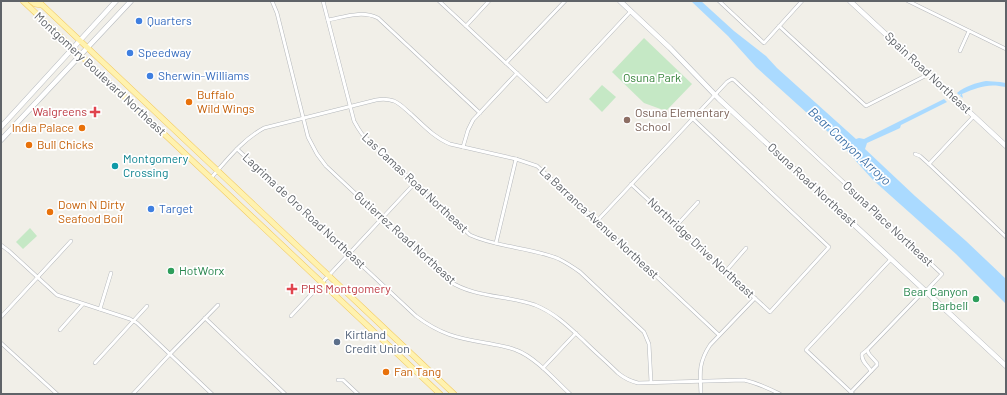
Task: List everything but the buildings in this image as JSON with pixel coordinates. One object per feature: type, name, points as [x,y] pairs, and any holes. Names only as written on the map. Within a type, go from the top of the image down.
[{"type":"main road","name":"Montgomery Boulevard Northeast","points":[[23,1],[439,394]]},
{"type":"main road","points":[[31,1],[35,4],[43,6]]},
{"type":"main road","name":"Montgomery Boulevard Northeast","points":[[38,1],[454,394]]},
{"type":"street","points":[[1,127],[116,1]]},
{"type":"street","points":[[1,140],[131,1]]},
{"type":"street","name":"Gutierrez Road Northeast","points":[[272,1],[277,13],[310,141],[321,160],[444,276],[456,285],[470,291],[519,300],[552,314],[576,333],[624,378],[630,381],[638,383],[744,380],[768,387],[780,394]]},
{"type":"street","name":"Las Camas Road Northeast","points":[[323,1],[354,120],[362,134],[470,235],[559,259],[588,278],[644,332],[649,344],[651,382]]},
{"type":"street","points":[[439,1],[547,101],[631,11]]},
{"type":"street","points":[[466,26],[489,1]]},
{"type":"street","points":[[506,63],[565,1]]},
{"type":"street","name":"Osuna Road Northeast","points":[[620,1],[670,48],[715,95],[1006,366]]},
{"type":"street","points":[[719,1],[764,43],[802,1]]},
{"type":"street","name":"Spain Road Northeast","points":[[850,1],[1006,146]]},
{"type":"street","points":[[908,1],[1006,49]]},
{"type":"street","points":[[328,20],[363,14],[372,15],[378,18],[480,113]]},
{"type":"street","points":[[779,26],[866,106],[929,74]]},
{"type":"street","points":[[960,51],[969,31]]},
{"type":"street","points":[[463,147],[468,130],[473,120],[517,73]]},
{"type":"street","name":"Osuna Place Northeast","points":[[715,95],[729,80],[734,80],[942,274],[867,350]]},
{"type":"street","points":[[597,221],[715,95]]},
{"type":"street","name":"La Barranca Avenue Northeast","points":[[211,178],[247,139],[264,128],[376,100],[384,99],[394,101],[436,137],[450,144],[516,159],[537,166],[719,336]]},
{"type":"street","points":[[929,164],[974,116]]},
{"type":"street","name":"Northridge Drive Northeast","points":[[632,184],[770,312],[830,247],[692,118]]},
{"type":"street","name":"Lagrima de Oro Road Northeast","points":[[237,149],[416,316],[433,328],[442,332],[459,338],[516,350],[531,357],[570,394]]},
{"type":"street","points":[[915,154],[920,156],[929,164],[1006,237]]},
{"type":"street","points":[[496,243],[516,159]]},
{"type":"street","points":[[291,316],[414,184]]},
{"type":"street","points":[[677,226],[698,202]]},
{"type":"street","points":[[1,317],[71,241]]},
{"type":"street","points":[[1,245],[10,251],[58,296],[134,321],[212,394]]},
{"type":"street","points":[[726,270],[746,248]]},
{"type":"street","points":[[871,371],[869,366],[863,361],[862,358],[862,354],[867,350],[877,365],[852,393],[806,350],[891,259]]},
{"type":"street","points":[[100,309],[111,273]]},
{"type":"street","points":[[701,394],[701,362],[704,354],[710,345],[755,298]]},
{"type":"street","points":[[60,330],[83,304]]},
{"type":"street","points":[[133,394],[218,305]]},
{"type":"street","points":[[95,363],[147,306]]},
{"type":"street","points":[[205,318],[285,394]]},
{"type":"street","points":[[543,368],[576,333]]},
{"type":"street","points":[[1,342],[57,394]]},
{"type":"street","points":[[338,380],[343,380],[358,394]]},
{"type":"street","points":[[439,394],[445,386]]},
{"type":"green space","name":"Osuna Park","points":[[644,38],[692,84],[666,111],[644,103],[612,72]]},
{"type":"green space","points":[[602,85],[616,97],[602,112],[589,99]]},
{"type":"green space","points":[[30,228],[37,236],[23,249],[16,242]]},
{"type":"water","name":"Bear Canyon Arroyo","points":[[691,1],[701,1],[734,31],[766,56],[777,68],[856,139],[864,139],[944,99],[947,102],[901,125],[900,128],[867,143],[865,149],[1006,279],[1006,304],[956,254],[873,180],[837,140],[756,67],[728,36]]},
{"type":"water","points":[[986,81],[1006,83],[1006,87],[994,85],[978,88],[962,94],[963,98],[960,96],[961,94],[959,95],[957,93],[971,85]]},
{"type":"place","name":"Quarters","points":[[139,21]]},
{"type":"place","name":"Speedway","points":[[130,53]]},
{"type":"place","name":"Sherwin-Williams","points":[[150,76]]},
{"type":"place","name":"Buffalo Wild Wings","points":[[189,102]]},
{"type":"place","name":"Walgreens","points":[[95,112]]},
{"type":"place","name":"Osuna Elementary School","points":[[627,120]]},
{"type":"place","name":"India Palace","points":[[82,128]]},
{"type":"place","name":"Bull Chicks","points":[[29,145]]},
{"type":"place","name":"Montgomery Crossing","points":[[115,166]]},
{"type":"place","name":"Target","points":[[151,209]]},
{"type":"place","name":"Down N Dirty Seafood Boil","points":[[50,212]]},
{"type":"place","name":"HotWorx","points":[[171,271]]},
{"type":"place","name":"PHS Montgomery","points":[[292,289]]},
{"type":"place","name":"Bear Canyon Barbell","points":[[976,299]]},
{"type":"place","name":"Kirtland Credit Union","points":[[337,342]]},
{"type":"place","name":"Fan Tang","points":[[386,372]]}]
